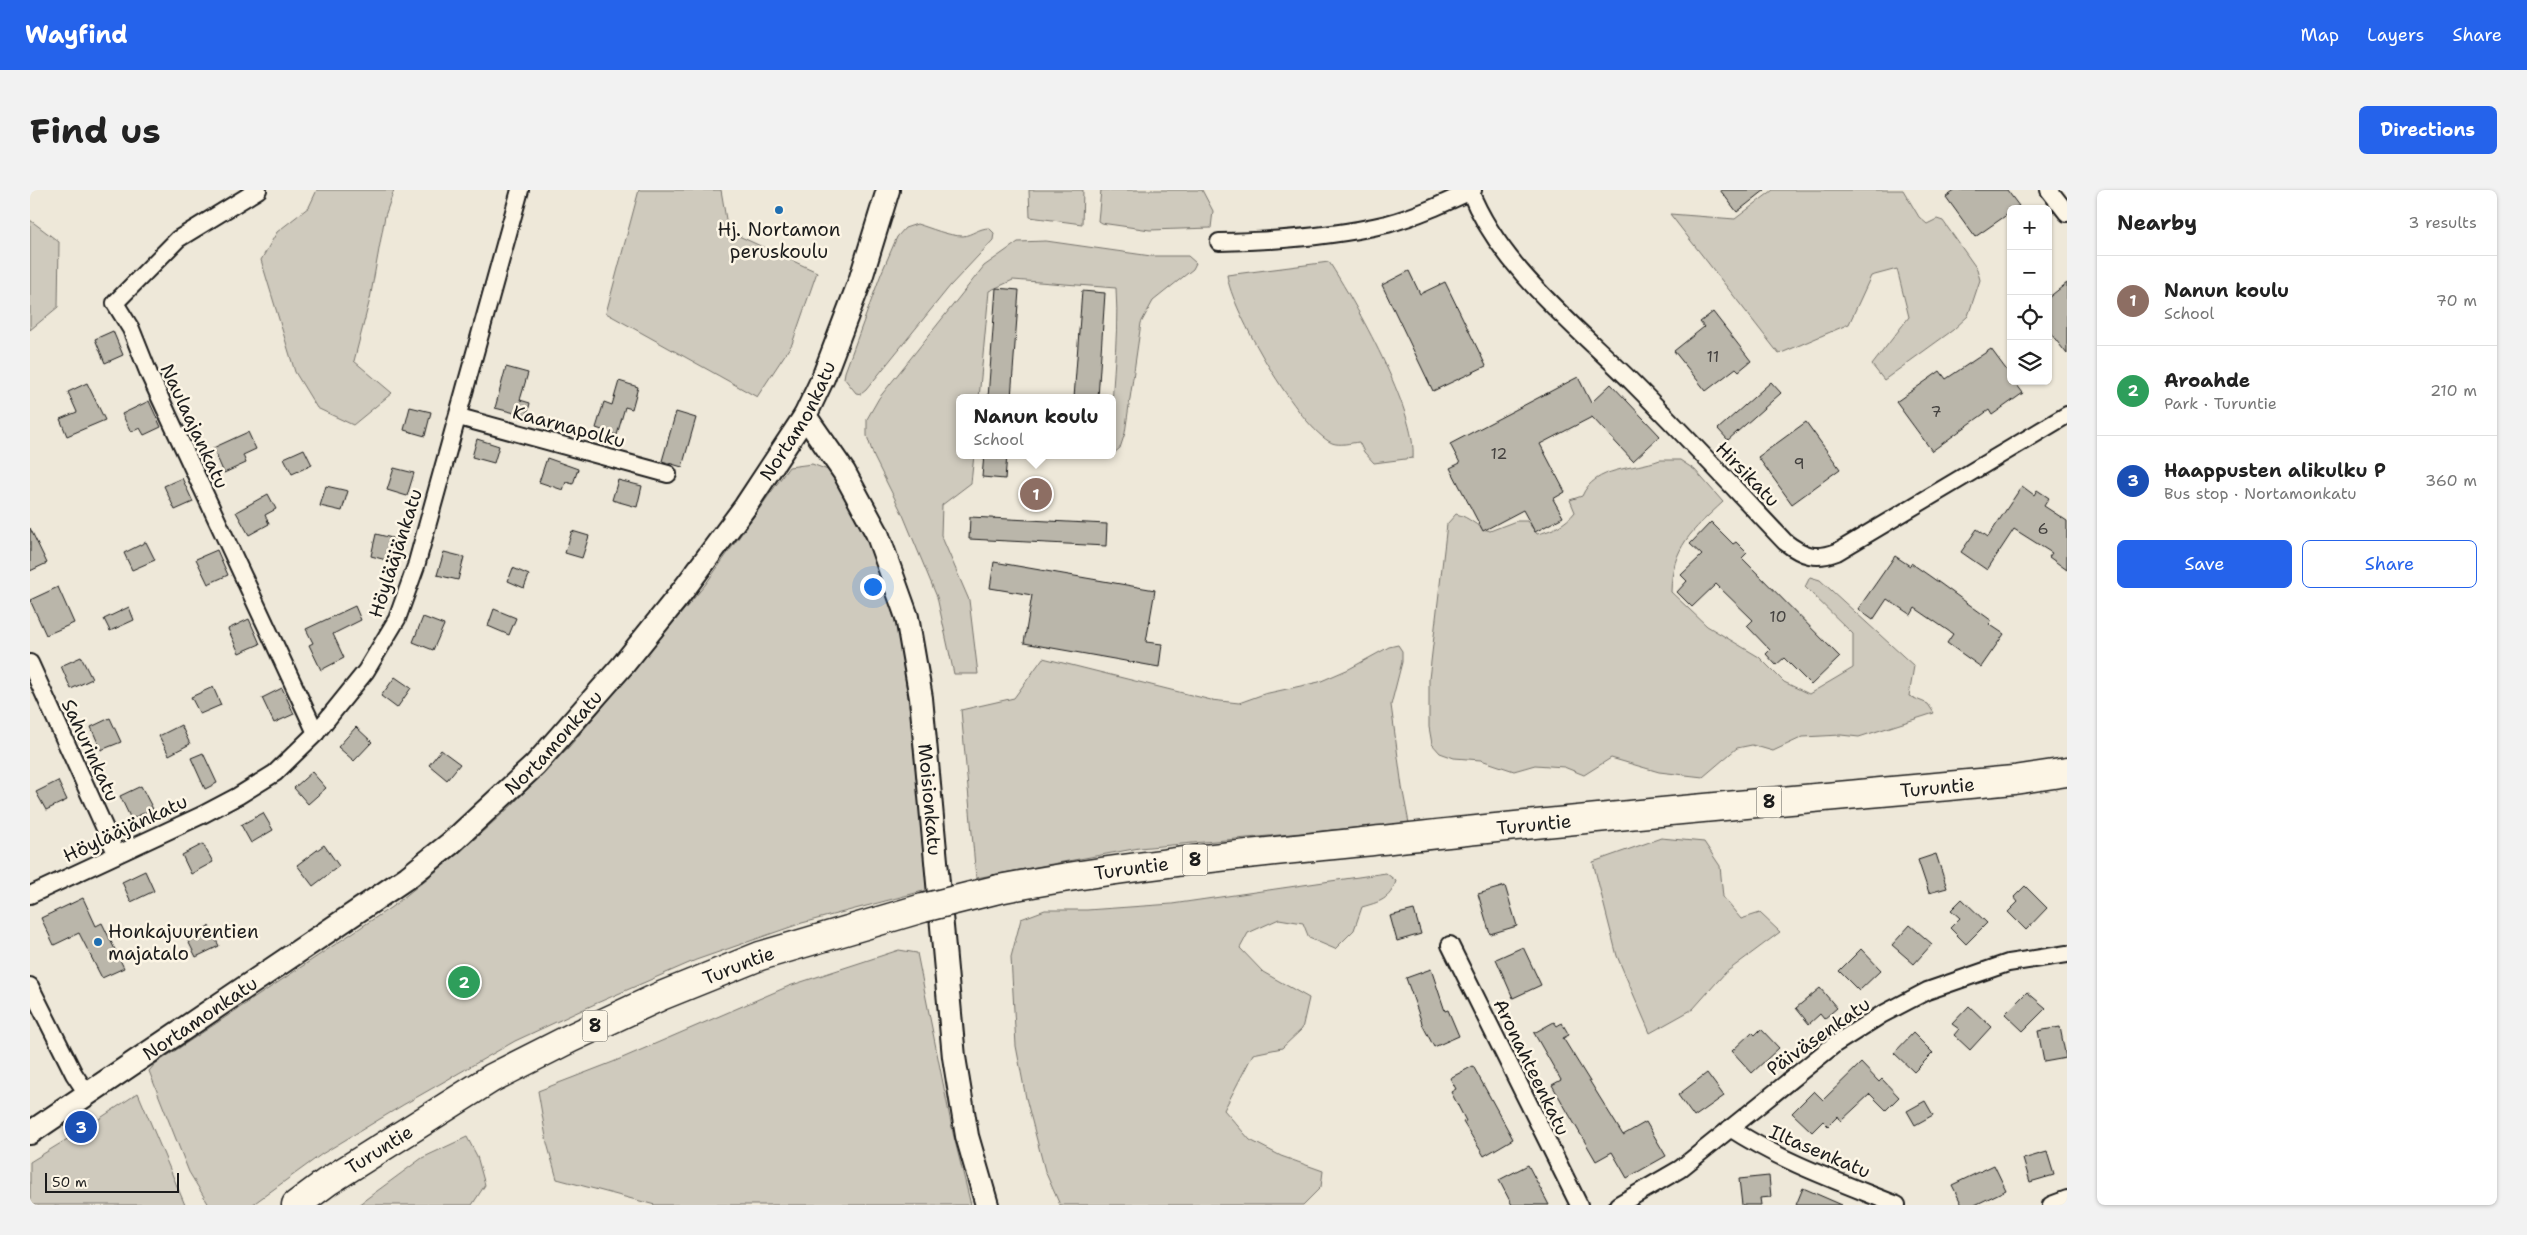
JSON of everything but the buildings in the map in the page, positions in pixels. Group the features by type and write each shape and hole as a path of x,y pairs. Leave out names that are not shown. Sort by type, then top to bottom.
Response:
{"highway":[{"name":"Turuntie","path":"296,1205 327,1182 492,1078 571,1038 661,996 760,956 923,908 999,889 1139,866 1471,829 2014,780 2067,772"}],"main road":[{"name":"Nortamonkatu","path":"30,1133 408,877 451,843 510,790 569,728 681,593 745,507 805,416 823,378 860,281 888,190"},
{"name":"Moisionkatu","path":"805,416 844,472 877,533 907,617 921,698 954,1057 967,1136 988,1205"}],"street":[{"name":"Naulaajankatu","path":"258,190 178,239 115,303 128,324 153,383 316,733"},
{"name":"Höylääjänkatu","path":"30,895 238,796 275,773 316,733 366,672 397,619 416,566 459,417 520,190"},
{"path":"2049,190 2067,213"},
{"path":"1219,242 1257,242 1332,234 1387,224 1423,212 1471,191"},
{"name":"Hirsikatu","path":"1471,191 1488,229 1509,260 1634,384 1785,542 1798,553 1812,558 1825,557 1837,552 2067,415"},
{"name":"Kaarnapolku","path":"459,417 668,474"},
{"name":"Sahurinkatu","path":"30,663 116,853"},
{"name":"Aronahteenkatu","path":"1450,945 1515,1080 1579,1205"},
{"name":"Päiväsenkatu","path":"1618,1205 1680,1169 1835,1044 1880,1015 1927,991 2008,964 2067,954"},
{"path":"30,986 74,1074 88,1094"},
{"name":"Iltasenkatu","path":"1730,1128 1756,1145 1795,1164 1897,1205"},
{"path":"2051,1205 2067,1199"}],"shaded area":[{"path":"317,190 394,190 385,216 370,299 354,361 392,393 353,425 317,408 295,372 261,260 277,232 309,207"},
{"path":"639,190 721,190 728,231 817,272 792,344 757,397 606,313"},
{"path":"1029,190 1083,190 1082,224 1030,217"},
{"path":"1101,190 1202,190 1213,211 1211,228 1150,230 1101,223 1098,221"},
{"path":"1773,190 1903,190 1919,217 1927,224 1937,219 1943,221 1977,269 1980,280 1968,316 1953,330 1884,380 1872,365 1909,317 1897,269 1871,276 1849,324 1779,354 1670,214 1735,219"},
{"path":"30,220 59,242 58,307 30,330"},
{"path":"917,224 957,236 989,228 994,233 993,240 950,286 866,390 861,394 856,393 844,378 845,372 881,274 897,237 905,228"},
{"path":"1046,241 1151,256 1188,256 1196,263 1193,269 1153,301 1141,323 1125,433 1120,448 1116,451 1116,394 1113,394 1117,330 1116,288 1013,280 989,291 979,394 956,394 956,459 974,459 971,483 942,505 941,535 969,600 978,674 954,674 937,597 903,515 874,457 867,436 867,419 879,398 984,266 1018,242"},
{"path":"1329,262 1368,329 1395,386 1412,438 1413,458 1374,463 1364,452 1359,442 1335,444 1318,433 1285,392 1253,340 1231,292 1227,275"},
{"path":"1660,460 1680,460 1695,470 1723,502 1693,531 1686,541 1675,563 1672,576 1671,592 1707,626 1759,657 1784,682 1809,694 1853,668 1853,634 1805,587 1810,577 1820,580 1914,666 1909,696 1928,704 1934,713 1859,737 1841,735 1803,737 1773,751 1752,745 1737,748 1703,777 1659,772 1611,758 1584,775 1564,767 1535,765 1514,771 1481,760 1454,758 1440,753 1432,744 1429,727 1429,679 1447,524 1456,514 1490,531 1516,521 1527,521 1537,534 1543,533 1558,526 1575,512 1570,500 1582,496 1588,486 1596,479 1616,470"},
{"path":"812,464 828,470 850,502 876,558 899,635 910,712 927,890 802,923 696,960 597,1003 515,1041 403,1105 322,1154 252,1205 209,1205 189,1172 149,1071 155,1064 393,906 459,853 511,806 569,747 705,585 789,467"},
{"path":"1398,645 1402,651 1402,662 1391,705 1409,823 1139,848 976,878 961,710 1014,698 1043,658 1211,700 1239,703 1264,694 1319,682 1349,669 1389,647"},
{"path":"1661,838 1704,842 1720,866 1723,897 1741,919 1760,913 1780,932 1725,973 1693,1009 1650,1033 1617,956 1593,862"},
{"path":"1386,873 1396,881 1391,892 1379,902 1362,907 1354,930 1335,949 1309,938 1303,923 1279,919 1248,933 1240,948 1263,972 1309,998 1302,1029 1282,1048 1253,1054 1224,1110 1250,1140 1281,1156 1323,1171 1321,1187 1303,1205 1060,1205 1045,1171 1026,1098 1016,1046 1011,957 1021,919 1045,910 1087,910 1172,904"},
{"path":"899,950 917,953 953,1133 971,1205 655,1205 557,1179 547,1143 538,1091 613,1062 789,986"},
{"path":"138,1093 185,1205 30,1205 30,1162"},
{"path":"467,1137 477,1156 485,1185 472,1205 358,1205 422,1158"}],"place":[{"name":"Hj. Nortamon peruskoulu","path":"779,210"},
{"name":"Nanun koulu","path":"1036,494"},
{"name":"Honkajuurentien majatalo","path":"98,942"},
{"name":"Aroahde","path":"464,982"},
{"name":"Haappusten alikulku P","path":"81,1127"}]}
